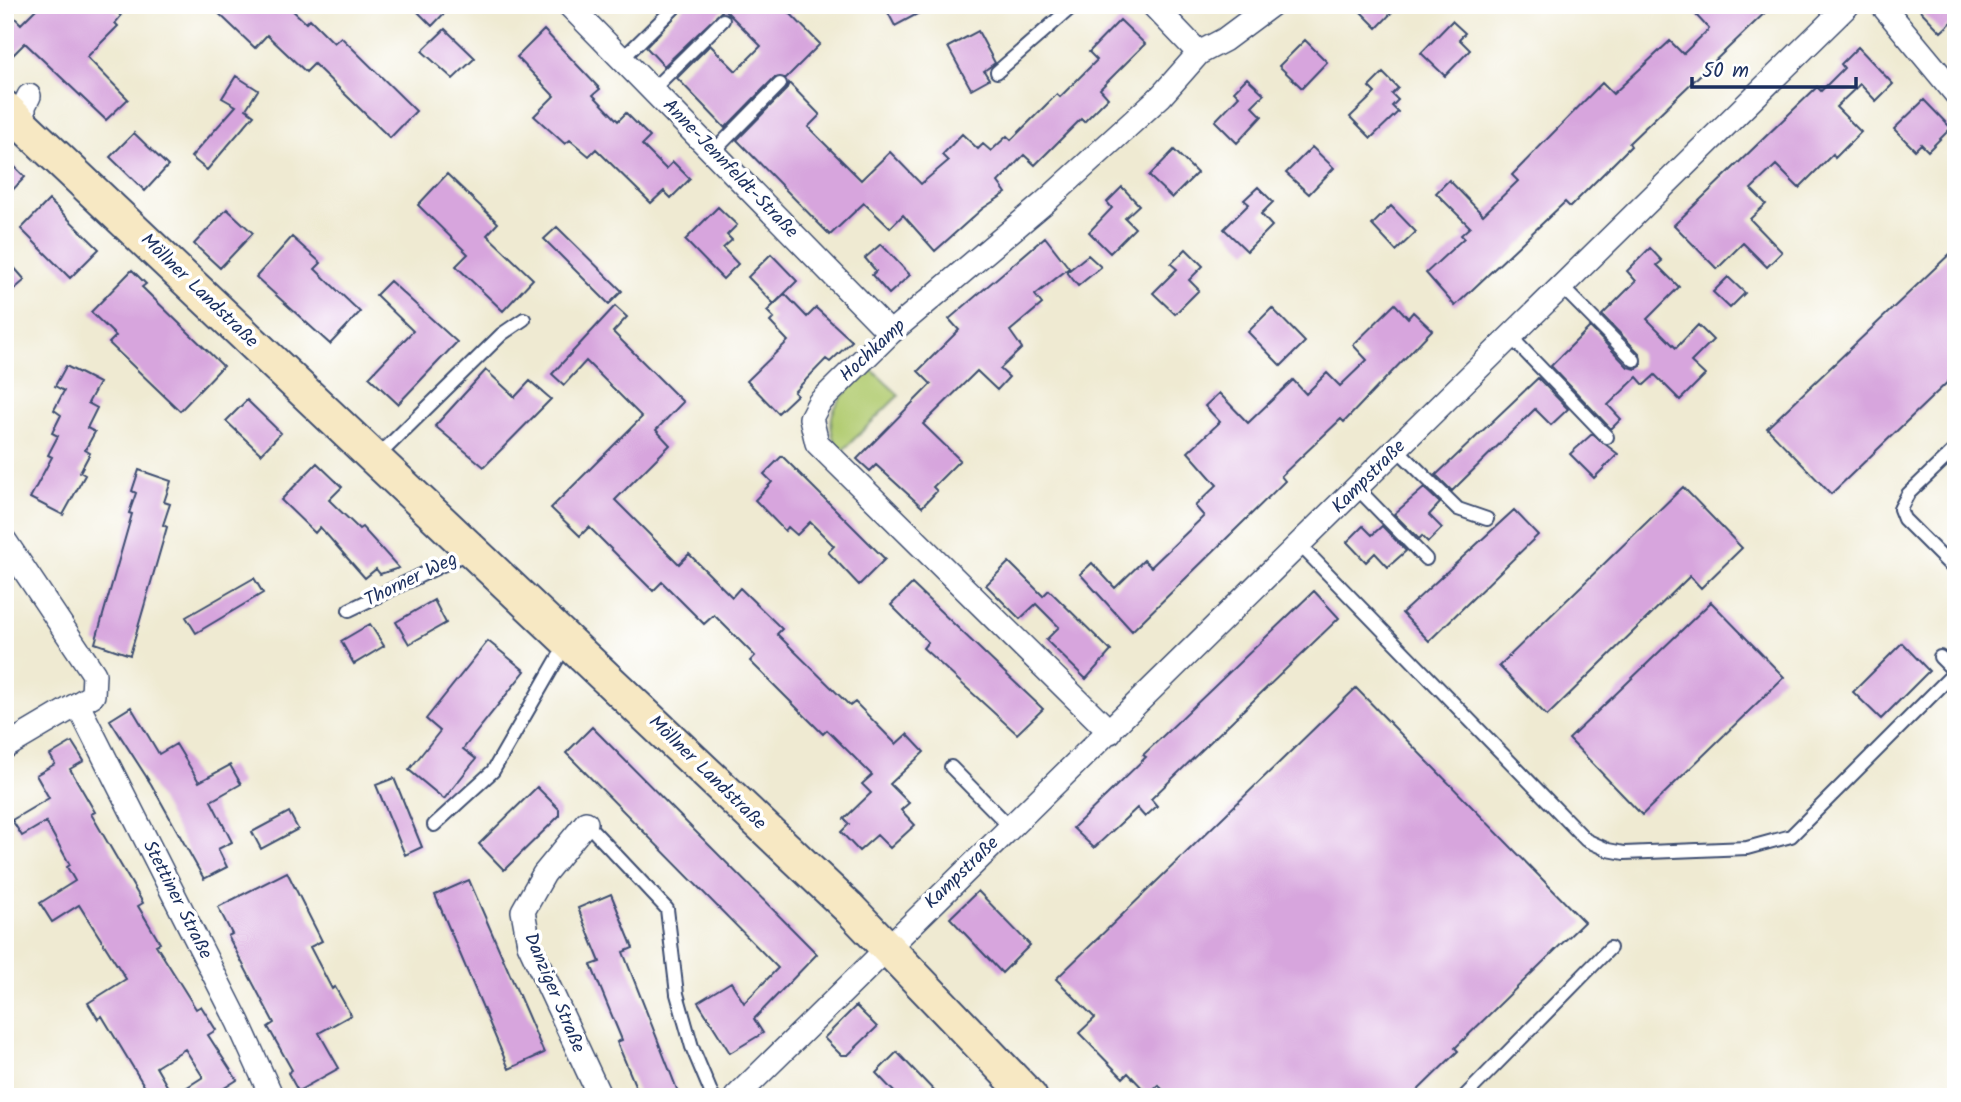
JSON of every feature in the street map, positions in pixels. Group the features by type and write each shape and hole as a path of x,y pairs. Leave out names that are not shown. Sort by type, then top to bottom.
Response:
{"main road":[{"name":"Möllner Landstraße","path":"19,109 374,459 568,641 886,947 1030,1097"}],"street":[{"name":"Anne-Jennfeldt-Straße","path":"569,5 890,333"},
{"path":"1153,5 1199,53"},
{"name":"Hochkamp","path":"1110,732 817,443 811,418 819,403 890,333 1098,155 1161,96 1199,53 1224,40 1271,5"},
{"name":"Kampstraße","path":"886,947 1110,732 1848,5"},
{"path":"1882,5 1956,94"},
{"name":"Stettiner Straße","path":"5,541 94,674 86,700 272,1097"},
{"path":"5,747 86,700"},
{"name":"Danziger Straße","path":"586,823 544,874 523,911 529,944 600,1097"},
{"path":"736,1097 886,947"}],"lane":[{"path":"622,59 677,5"},
{"path":"997,72 1074,5"},
{"path":"652,90 723,20"},
{"path":"713,152 780,84"},
{"path":"1562,287 1634,360"},
{"path":"374,459 502,334 524,319"},
{"path":"1511,337 1607,437"},
{"path":"1956,448 1908,494 1900,509 1904,519 1956,571"},
{"path":"1397,449 1458,509 1487,519"},
{"path":"1357,488 1426,559"},
{"path":"1300,545 1586,840 1608,850 1624,853 1747,848 1791,836 1955,672 1940,657"},
{"name":"Thorner Weg","path":"349,610 472,551"},
{"path":"434,825 492,771 568,641"},
{"path":"951,767 1010,827"},
{"path":"586,823 667,909 677,994 692,1047 713,1097"},
{"path":"1464,1097 1610,948"}],"green space":[{"path":"870,368 899,395 840,453 831,426 832,415 843,396"}],"building":[{"path":"40,5 110,5 121,16 115,23 118,26 87,57 128,99 106,120 25,43 5,63 5,8 21,24"},
{"path":"210,5 287,5 306,23 310,19 334,43 341,37 416,111 390,138 314,64 306,72 267,35 255,48"},
{"path":"411,5 452,5 432,26"},
{"path":"686,5 782,5 820,44 786,78 774,78 725,128 677,78 710,45 736,71 761,46 724,9 664,66 646,47"},
{"path":"884,5 934,5 895,26"},
{"path":"1354,5 1399,5 1377,28"},
{"path":"1704,5 1773,5 1629,143 1631,146 1570,207 1565,202 1455,306 1426,273 1464,238 1461,235 1470,227 1436,193 1449,180 1483,215 1518,181 1512,175 1602,83 1613,94 1670,41 1683,54 1709,29 1695,14"},
{"path":"1915,5 1956,5 1956,18 1941,32"},
{"path":"1120,20 1145,44 1100,89 1108,98 1084,122 1081,119 1035,165 1024,155 998,182 1006,193 982,209 935,251 903,215 890,228 864,203 830,235 737,140 786,90 789,83 820,115 808,127 861,180 890,152 921,184 948,161 942,155 962,134 978,149 983,144 991,151 1007,136 1011,140 1057,94 1060,97 1097,60 1089,52"},
{"path":"1452,21 1465,33 1459,39 1470,50 1445,76 1421,53"},
{"path":"445,29 475,58 453,79 422,51"},
{"path":"544,30 600,89 593,95 618,121 626,113 650,137 642,145 666,169 673,162 690,179 671,198 664,191 651,203 596,149 589,156 570,140 565,144 534,116 554,96 517,57"},
{"path":"978,31 995,63 984,71 989,79 971,89 948,47"},
{"path":"1305,40 1327,62 1302,88 1279,66"},
{"path":"1858,47 1893,84 1876,101 1860,84 1836,107 1861,132 1835,158 1833,154 1799,188 1776,165 1751,189 1766,204 1750,219 1782,252 1767,267 1743,243 1717,269 1674,225 1817,87 1821,91 1844,68 1841,64"},
{"path":"1383,73 1398,88 1392,94 1398,100 1392,106 1398,112 1371,138 1350,117 1375,93 1369,87"},
{"path":"236,76 258,90 246,109 254,115 207,170 191,157 236,106 222,98"},
{"path":"1247,78 1264,94 1252,106 1262,116 1237,143 1215,121 1239,96 1234,91"},
{"path":"1924,100 1951,128 1928,151 1921,144 1915,150 1894,129"},
{"path":"134,133 168,166 145,191 110,157"},
{"path":"1312,147 1334,168 1309,194 1286,173"},
{"path":"1174,150 1197,173 1172,198 1149,176"},
{"path":"5,157 25,177 5,198"},
{"path":"447,174 498,223 487,235 533,279 503,311 456,266 468,254 418,205"},
{"path":"1122,187 1139,205 1125,218 1135,228 1110,253 1089,232 1112,208 1107,202"},
{"path":"1258,187 1273,202 1261,214 1272,226 1247,251 1224,229 1249,204 1244,200"},
{"path":"49,200 99,249 70,278 21,229"},
{"path":"1391,206 1416,232 1396,251 1372,225"},
{"path":"718,207 737,225 727,235 732,240 723,248 738,264 723,279 685,240"},
{"path":"227,209 253,233 220,268 194,244"},
{"path":"557,227 622,291 609,304 544,239"},
{"path":"292,237 321,263 315,269 360,312 330,344 256,277"},
{"path":"1045,237 1069,268 1035,295 1042,304 1010,331 1022,348 1000,369 1009,377 997,390 977,371 923,424 960,460 933,487 937,491 922,507 876,465 870,471 857,459 931,384 918,371 959,330 949,319"},
{"path":"881,244 910,275 889,294 872,275 876,271 865,258"},
{"path":"1650,248 1662,261 1657,265 1679,287 1647,319 1676,348 1698,325 1713,340 1691,362 1705,375 1680,400 1655,375 1644,385 1637,377 1608,405 1621,419 1611,429 1551,366 1590,327 1628,367 1636,369 1641,366 1640,354 1602,315 1636,281 1627,271"},
{"path":"1956,248 1956,374 1831,494 1767,428"},
{"path":"1186,249 1203,266 1189,280 1199,290 1175,314 1153,293 1177,269 1171,264"},
{"path":"771,254 797,281 774,304 748,277"},
{"path":"1088,255 1101,267 1078,286 1067,272"},
{"path":"5,257 25,280 5,297"},
{"path":"132,270 146,284 142,287 223,366 180,411 109,343 116,336 91,312"},
{"path":"1728,277 1745,293 1730,308 1713,292"},
{"path":"390,281 457,342 398,404 369,377 413,331 376,295"},
{"path":"785,294 807,317 816,308 852,341 830,362 826,359 794,392 797,395 778,413 747,381 788,341 770,322 774,318 767,311"},
{"path":"1395,304 1408,318 1413,312 1432,330 1344,422 1341,419 1281,476 1285,481 1132,631 1080,574 1092,563 1115,588 1144,560 1151,567 1204,516 1195,506 1217,485 1188,452 1220,422 1205,406 1219,393 1248,423 1293,380 1306,394 1327,373 1340,386 1367,360 1353,345"},
{"path":"615,306 627,317 613,332 683,402 656,430 670,445 615,500 679,564 689,554 732,597 740,588 782,629 777,634 850,706 855,702 896,744 907,734 924,752 890,784 909,803 901,810 915,825 890,848 877,835 859,851 841,832 849,824 844,819 871,793 862,784 872,775 827,730 823,734 750,661 755,656 714,615 704,624 662,582 653,591 589,527 580,536 551,508 642,417 586,361 564,385 552,374"},
{"path":"1272,308 1305,342 1281,366 1248,332"},
{"path":"66,366 99,383 88,403 97,408 87,428 95,432 85,450 90,453 80,472 85,475 63,515 30,498 52,457 48,455 58,436 52,433 61,415 54,410 64,391 55,386"},
{"path":"486,370 515,397 530,381 551,399 484,467 435,426"},
{"path":"1538,378 1568,409 1551,425 1535,409 1452,491 1436,475"},
{"path":"247,400 281,433 261,454 226,421"},
{"path":"1592,434 1618,454 1594,478 1570,454"},
{"path":"782,456 885,559 859,585 828,552 834,546 810,522 797,535 788,527 785,531 755,500 772,482 764,474"},
{"path":"317,463 342,487 329,500 359,529 362,527 399,568 380,574 376,569 365,578 320,527 315,533 281,500"},
{"path":"139,470 171,481 164,502 170,504 163,525 167,527 130,655 95,643 132,514 129,513 136,493 132,491"},
{"path":"1683,487 1742,548 1701,588 1690,576 1547,716 1499,666"},
{"path":"1424,488 1440,503 1429,515 1442,528 1428,542 1422,536 1419,539 1394,514"},
{"path":"1514,510 1538,535 1429,641 1402,613"},
{"path":"1363,526 1372,535 1382,526 1406,551 1388,567 1375,553 1366,562 1347,542"},
{"path":"1009,562 1043,596 1049,590 1111,651 1086,679 1046,640 1059,627 1036,604 1020,619 986,585"},
{"path":"254,578 263,593 196,633 186,617"},
{"path":"912,584 1043,709 1017,734 923,648 928,642 891,605"},
{"path":"1314,591 1339,618 1151,799 1157,806 1145,817 1137,808 1094,848 1073,828 1146,757 1143,755"},
{"path":"434,600 446,623 409,644 396,622"},
{"path":"1711,602 1784,677 1642,815 1569,739"},
{"path":"370,624 384,646 354,664 341,641"},
{"path":"488,641 525,671 463,749 476,759 444,799 409,770 440,731 426,719"},
{"path":"1902,643 1929,671 1881,719 1853,692"},
{"path":"1356,688 1584,922 1455,1048 1458,1051 1411,1097 1170,1097 1158,1085 1148,1094 1128,1073 1123,1078 1079,1033 1095,1018 1056,979"},
{"path":"131,707 159,754 176,744 199,782 230,765 241,784 211,801 232,842 218,849 227,867 204,879 151,784 110,720"},
{"path":"592,727 817,954 754,1019 763,1033 730,1053 698,1002 731,982 744,1003 778,968 566,753"},
{"path":"72,742 84,761 70,769 95,812 91,814 143,903 138,906 160,943 156,945 196,1009 201,1006 216,1030 208,1035 237,1080 210,1097 151,1097 102,1016 98,1019 88,1003 126,979 79,905 52,922 40,903 75,881 67,867 70,865 46,822 22,836 12,820 49,798 36,775 55,764 50,755","holes":["185,1049 203,1077 173,1096 156,1067"]},
{"path":"394,778 422,847 405,855 376,785"},
{"path":"537,787 559,809 559,816 504,870 479,844"},
{"path":"289,812 298,829 261,849 252,832"},
{"path":"287,872 322,941 310,947 332,989 335,987 351,1015 319,1033 339,1068 298,1091 288,1073 292,1070 268,1027 274,1023 228,936 232,934 218,907"},
{"path":"469,880 544,1053 509,1069 435,895"},
{"path":"978,891 1030,945 1002,973 950,918"},
{"path":"611,894 633,948 623,952 680,1097 640,1097 617,1042 622,1040 591,965 600,962 578,908"},
{"path":"856,1006 877,1027 848,1055 841,1055 824,1038"},
{"path":"897,1052 940,1097 899,1097 876,1073"}]}
